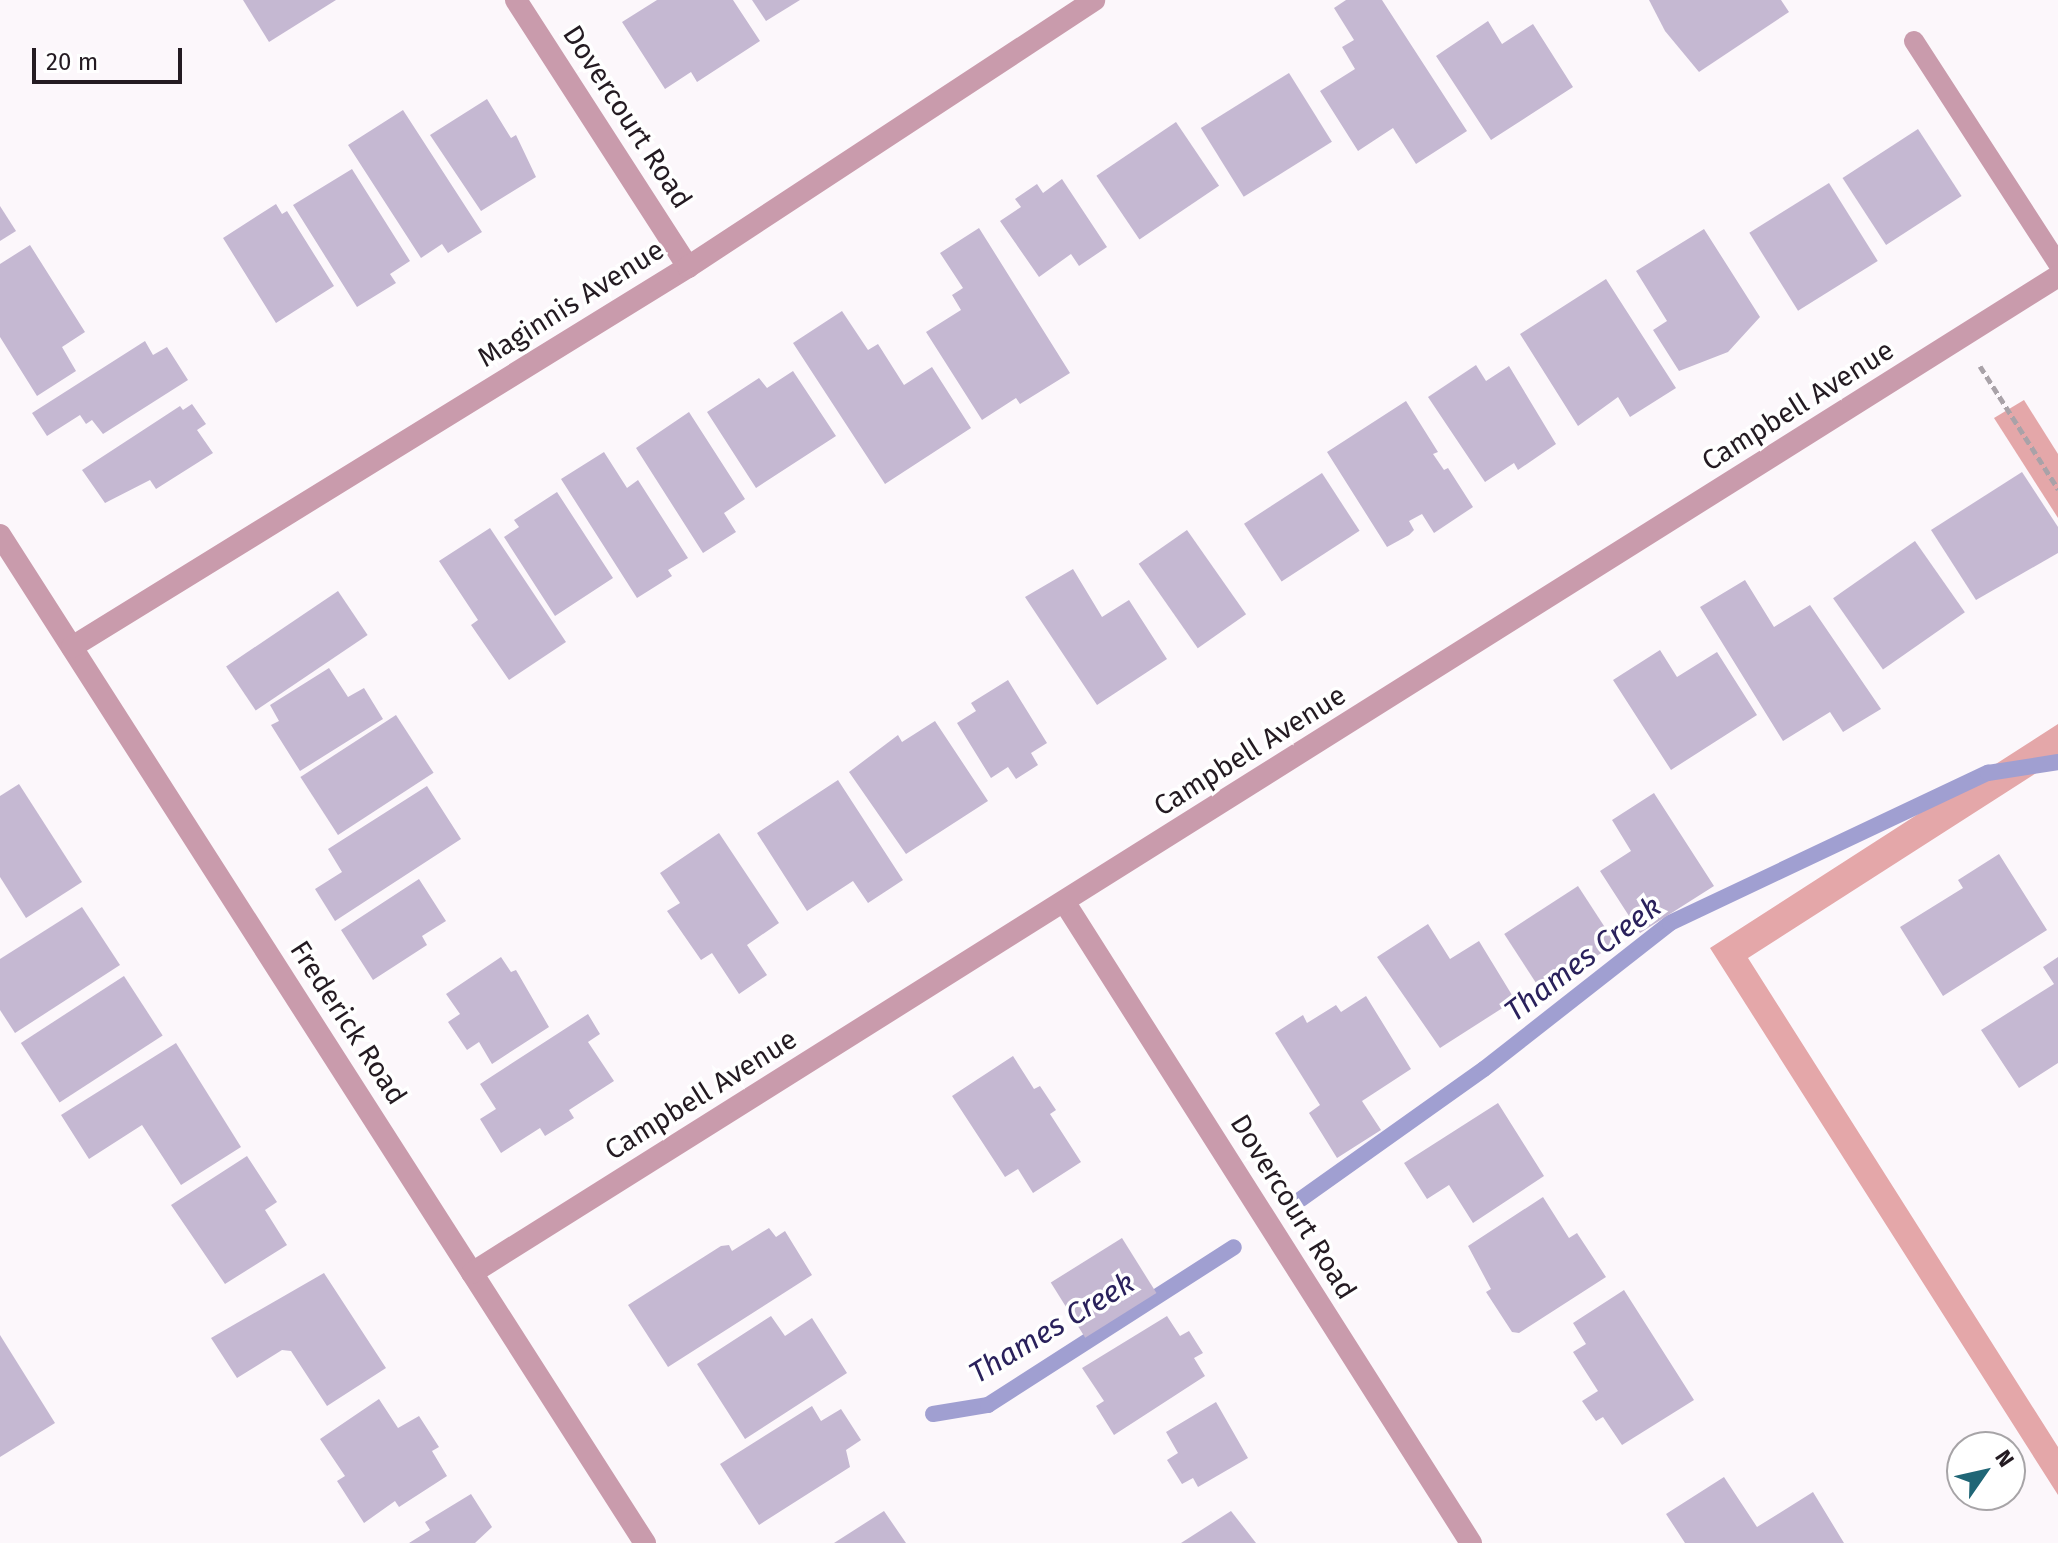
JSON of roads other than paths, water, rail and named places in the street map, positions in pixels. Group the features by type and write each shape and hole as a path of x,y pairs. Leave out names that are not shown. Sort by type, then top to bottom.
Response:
{"street":[{"name":"Dovercourt Road","path":"516,0 688,267"},
{"name":"Maginnis Avenue","path":"72,647 688,267 1094,0"},
{"name":"Campbell Avenue","path":"472,1273 2058,276"},
{"name":"Frederick Road","path":"0,535 645,1543"},
{"name":"Dovercourt Road","path":"1065,903 1471,1543"}],"lane":[{"path":"1914,41 2058,264"}],"waterway":[{"name":"Thames Creek","path":"1301,1199 1484,1069 1670,923 1988,773 2058,762"},
{"name":"Thames Creek","path":"933,1414 988,1405 1234,1247"}]}
